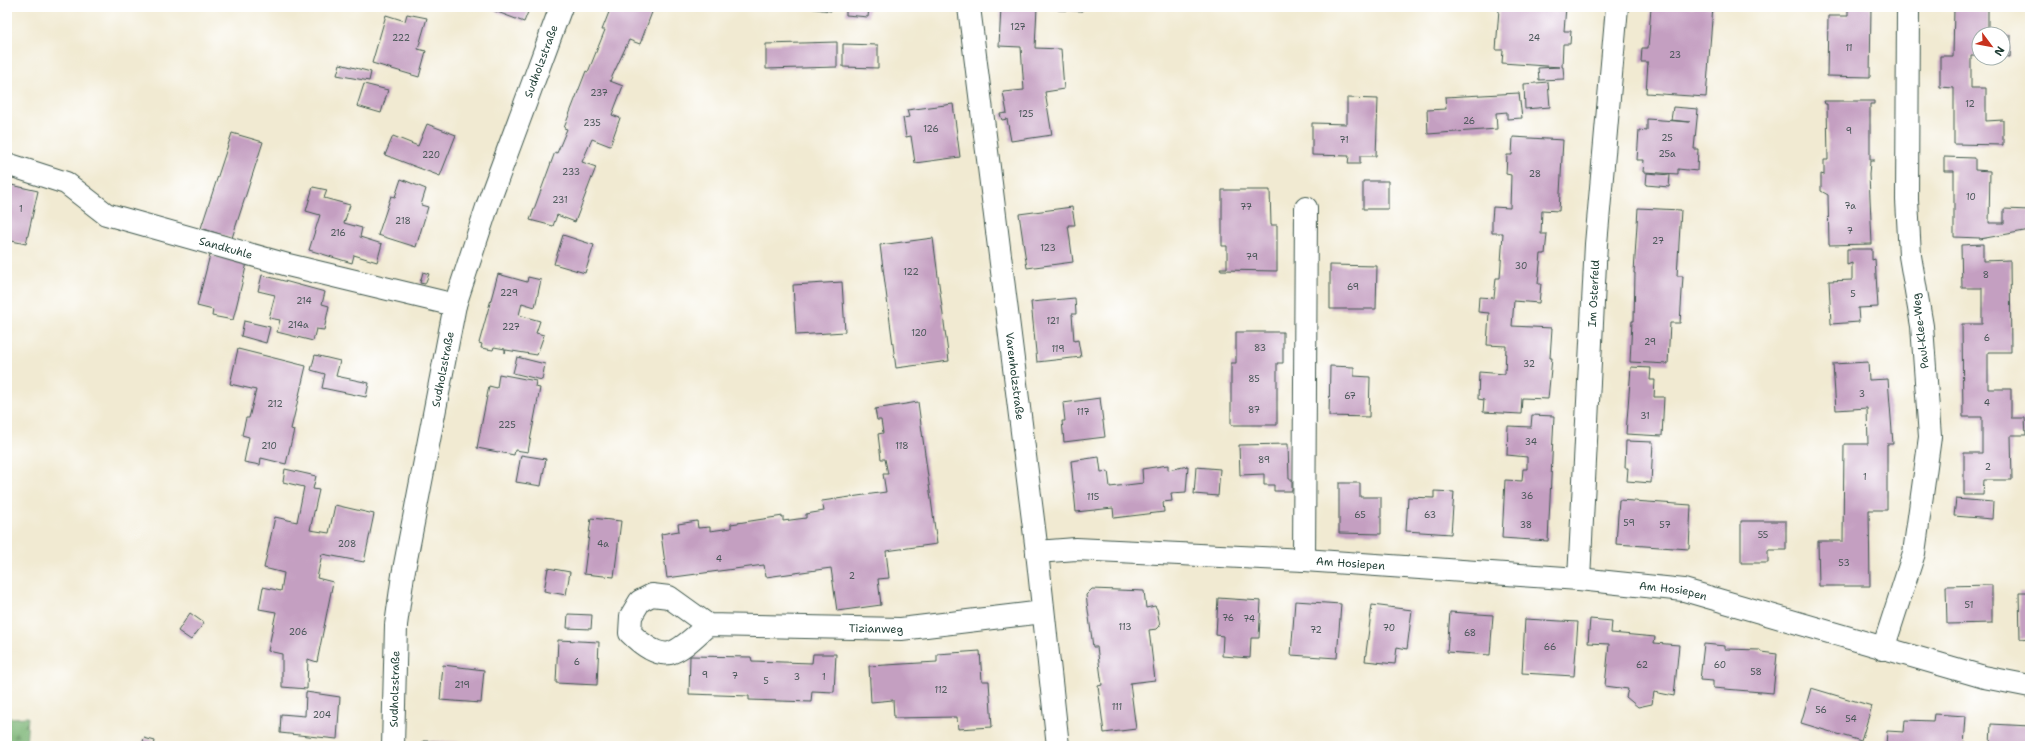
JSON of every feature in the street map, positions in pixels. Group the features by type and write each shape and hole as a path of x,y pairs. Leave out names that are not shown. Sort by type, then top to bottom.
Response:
{"street":[{"name":"Sudholzstraße","path":"393,746 396,625 406,559 455,305 488,204 561,7"},
{"name":"Varenholzstraße","path":"968,7 1037,552 1058,746"},
{"name":"Im Osterfeld","path":"1578,579 1596,244 1617,7"},
{"name":"Paul-Klee-Weg","path":"1884,649 1914,553 1930,437 1922,326 1910,256 1907,200 1908,7"},
{"name":"Sandkuhle","path":"7,164 66,183 106,214 288,265 455,305"},
{"name":"Am Hosiepen","path":"1304,560 1306,208"},
{"name":"Am Hosiepen","path":"1037,552 1076,549 1304,560 1578,579 1684,590 1984,678 2030,686"},
{"name":"Tizianweg","path":"708,625 901,629 1043,612"}],"green space":[{"path":"28,717 26,746 7,746 7,718"}],"building":[{"path":"484,7 530,7 524,22"},
{"path":"611,7 654,7 640,44 629,40 610,81 623,86 612,115 620,118 610,146 592,139 582,162 596,167 575,222 557,215 553,226 530,220 555,152 557,153 567,129 564,128 586,71 588,72 605,30 602,30"},
{"path":"801,7 831,7 831,11"},
{"path":"846,7 869,7 868,17 846,15"},
{"path":"1001,7 1037,7 1035,48 1061,49 1064,89 1045,92 1052,135 1011,141 1007,119 1002,120 1000,114 1007,113 1003,92 1024,90 1021,47 999,46"},
{"path":"1058,7 1083,7 1082,11 1058,10"},
{"path":"1505,7 1566,7 1564,31 1571,31 1570,44 1563,44 1562,67 1564,79 1539,80 1538,68 1560,67 1502,63 1503,50 1496,50 1499,9 1505,9"},
{"path":"1651,7 1713,7 1706,97 1646,93 1648,62 1641,62 1642,48 1648,48"},
{"path":"1848,7 1871,7 1870,77 1827,76 1828,16 1848,16"},
{"path":"1954,7 1988,7 1988,26 1971,26 1971,88 1986,88 1986,121 2003,120 2003,145 1954,144 1954,88 1940,87 1940,56 1953,56"},
{"path":"407,14 427,18 418,49 426,51 419,77 372,63 386,15 405,21"},
{"path":"837,42 837,67 766,69 766,44"},
{"path":"843,44 878,45 878,68 843,67"},
{"path":"340,64 371,72 369,81 337,75"},
{"path":"1548,82 1550,107 1525,109 1524,84"},
{"path":"364,84 388,90 381,113 357,106"},
{"path":"1519,93 1522,118 1507,119 1507,112 1496,113 1497,129 1428,134 1427,110 1446,109 1445,97"},
{"path":"1347,98 1378,99 1376,156 1360,156 1360,164 1348,164 1349,156 1312,155 1312,123 1347,124"},
{"path":"1824,101 1874,101 1874,104 1870,104 1870,159 1874,159 1874,161 1870,161 1869,175 1872,244 1829,245 1828,195 1821,191 1821,174 1824,175 1824,160 1828,160 1827,104 1825,104"},
{"path":"953,104 960,157 915,163 911,136 906,137 903,118 909,117 907,110"},
{"path":"1673,107 1698,109 1694,149 1698,149 1697,171 1678,169 1678,174 1643,172 1644,160 1637,160 1639,130 1647,131 1647,119 1690,122 1671,120"},
{"path":"427,124 456,135 440,176 385,155 393,136 418,146"},
{"path":"232,133 263,142 232,238 201,228"},
{"path":"1513,137 1563,140 1559,211 1542,210 1541,234 1547,234 1545,254 1541,254 1538,284 1541,284 1539,303 1514,301 1512,326 1552,328 1550,358 1552,358 1548,399 1522,398 1521,414 1483,412 1484,400 1478,399 1479,372 1505,374 1506,346 1487,345 1489,313 1478,312 1479,297 1494,298 1496,278 1500,278 1503,233 1492,233 1493,207 1510,208 1511,175 1506,174 1507,155 1512,155"},
{"path":"1944,157 1975,158 1975,170 1990,171 1989,223 2004,223 2004,209 2030,210 2030,230 1980,239 1954,237 1954,171 1944,171"},
{"path":"1647,173 1670,175 1669,187 1646,185"},
{"path":"401,179 426,189 421,205 428,207 416,247 378,235 391,196 395,197"},
{"path":"1363,181 1388,181 1388,209 1363,209"},
{"path":"7,184 38,191 26,244 7,240"},
{"path":"313,187 327,190 324,198 350,205 344,223 362,228 360,237 382,244 377,262 354,255 352,263 309,250 320,215 306,211"},
{"path":"1222,190 1270,190 1271,225 1277,225 1277,271 1221,270 1220,268 1227,268 1227,246 1222,246"},
{"path":"1072,207 1075,225 1068,225 1073,262 1027,268 1019,214"},
{"path":"1638,208 1681,210 1677,276 1683,276 1680,323 1670,323 1668,364 1630,362 1632,321 1634,321 1634,273"},
{"path":"563,235 594,245 585,273 554,264"},
{"path":"933,238 949,361 896,368 880,245"},
{"path":"1983,244 1983,261 2010,260 2011,352 1988,352 1988,389 2011,389 2011,418 2025,418 2026,435 2011,435 2012,480 1984,480 1983,495 1964,495 1964,453 1982,453 1982,417 1963,417 1962,324 1982,324 1982,288 1962,288 1961,245"},
{"path":"1847,249 1872,249 1872,260 1875,259 1878,307 1858,308 1859,322 1831,324 1829,281 1852,280 1852,263 1847,265"},
{"path":"210,255 247,263 233,320 212,316 213,310 197,306"},
{"path":"1330,265 1377,266 1376,309 1330,309"},
{"path":"423,272 429,274 425,284 420,283"},
{"path":"498,274 527,282 528,277 541,280 535,307 522,303 519,315 540,321 536,333 544,335 537,355 506,350 505,353 505,349 494,347 493,350 481,348 482,344 479,343"},
{"path":"262,275 325,292 322,304 329,306 324,330 316,329 313,341 277,332 280,320 269,318 275,295 258,291"},
{"path":"842,282 845,332 796,335 793,285"},
{"path":"1075,298 1076,314 1072,314 1074,341 1078,340 1081,357 1037,362 1031,302"},
{"path":"244,321 270,327 266,343 241,336"},
{"path":"1236,332 1283,332 1283,363 1277,363 1277,425 1231,425 1231,363 1236,363"},
{"path":"238,349 306,366 291,429 294,430 286,464 261,458 260,465 244,462 249,437 242,435 246,418 249,418 256,390 230,384"},
{"path":"315,355 340,361 336,376 369,383 366,397 322,388 325,374 311,370"},
{"path":"517,357 545,364 542,380 513,373"},
{"path":"1868,362 1869,380 1888,379 1893,444 1887,444 1887,510 1869,510 1870,586 1819,586 1818,541 1843,541 1844,444 1868,444 1867,408 1836,410 1833,364"},
{"path":"1330,366 1354,367 1354,376 1370,377 1369,417 1329,416"},
{"path":"1631,367 1651,368 1650,380 1655,380 1654,397 1664,397 1662,436 1626,434"},
{"path":"499,374 536,381 535,387 540,388 528,452 515,450 514,455 477,448 489,386 497,388"},
{"path":"1100,398 1105,437 1064,442 1062,421 1065,421 1063,403"},
{"path":"918,402 937,544 886,551 889,578 878,579 881,605 837,611 831,568 766,577 764,565 667,578 661,534 679,531 678,524 697,521 698,528 710,527 710,531 731,528 731,524 783,516 783,521 806,518 806,514 824,511 822,501 886,492 883,474 888,474 885,459 881,459 878,434 883,433 881,420 877,420 875,409"},
{"path":"1532,415 1554,416 1548,541 1502,538 1505,480 1522,481 1523,469 1527,469 1527,457 1507,455 1508,426 1531,427"},
{"path":"1626,441 1653,442 1651,483 1627,481 1628,468 1625,468"},
{"path":"1288,444 1289,479 1292,479 1292,491 1274,491 1274,485 1264,485 1264,474 1240,475 1239,445"},
{"path":"521,455 546,459 541,486 516,482"},
{"path":"1099,457 1101,472 1108,471 1110,487 1143,483 1142,469 1168,465 1168,470 1188,466 1186,492 1171,493 1172,501 1163,502 1164,512 1114,518 1113,508 1076,512 1071,461"},
{"path":"1196,467 1220,469 1218,496 1194,494"},
{"path":"285,469 316,476 313,489 319,490 310,530 329,533 335,505 374,514 364,562 322,554 317,578 333,582 317,662 308,659 307,689 282,687 282,654 268,651 276,612 259,609 263,587 281,591 284,573 264,568 275,517 297,522 304,487 283,482"},
{"path":"1339,483 1360,483 1360,497 1381,497 1381,534 1339,533"},
{"path":"1434,491 1454,492 1451,534 1406,531 1408,497 1434,498"},
{"path":"1956,499 1993,502 1992,519 1954,516"},
{"path":"1619,500 1691,505 1689,549 1616,544"},
{"path":"591,518 621,521 614,577 584,574"},
{"path":"1741,521 1786,521 1786,550 1768,550 1768,563 1741,563"},
{"path":"548,568 570,572 566,595 544,591"},
{"path":"1992,585 1992,623 1947,624 1946,586"},
{"path":"1092,589 1144,591 1146,608 1155,606 1157,609 1160,626 1157,629 1149,630 1155,680 1130,683 1136,729 1104,733 1098,686 1102,685 1097,647 1093,647 1086,595"},
{"path":"2019,592 2030,592 2030,638 2020,639"},
{"path":"1218,598 1261,601 1259,638 1251,638 1250,658 1222,656 1223,636 1216,635"},
{"path":"1295,601 1341,604 1337,658 1291,655"},
{"path":"1372,605 1412,610 1407,649 1397,647 1395,664 1365,661"},
{"path":"1450,612 1493,615 1490,655 1447,652"},
{"path":"190,613 204,623 191,640 178,631"},
{"path":"568,614 592,615 591,629 567,628"},
{"path":"1525,619 1578,622 1574,676 1522,673"},
{"path":"1590,619 1612,621 1611,633 1655,637 1654,643 1679,645 1674,696 1654,692 1652,704 1638,707 1626,697 1628,689 1605,686 1609,644 1588,643"},
{"path":"558,640 599,642 597,685 556,683"},
{"path":"1704,644 1725,646 1725,649 1760,650 1761,652 1777,654 1773,693 1713,688 1713,681 1700,680"},
{"path":"980,651 982,681 989,681 992,727 958,729 957,717 894,718 893,700 871,702 869,666 937,662 937,654"},
{"path":"813,654 836,654 834,692 812,691 811,702 749,700 749,696 689,694 690,656 751,657 752,661 812,663"},
{"path":"443,665 484,670 481,703 440,700"},
{"path":"1811,688 1872,706 1861,741 1801,723"},
{"path":"306,692 340,697 337,739 280,733 281,714 305,716"},
{"path":"1934,714 1966,716 1964,746 1886,746 1887,731 1904,732 1905,720 1933,721"},
{"path":"1991,724 2030,726 2030,746 1990,746"},
{"path":"144,738 155,741 154,746 142,746"},
{"path":"423,741 461,742 461,746 423,746"}]}
